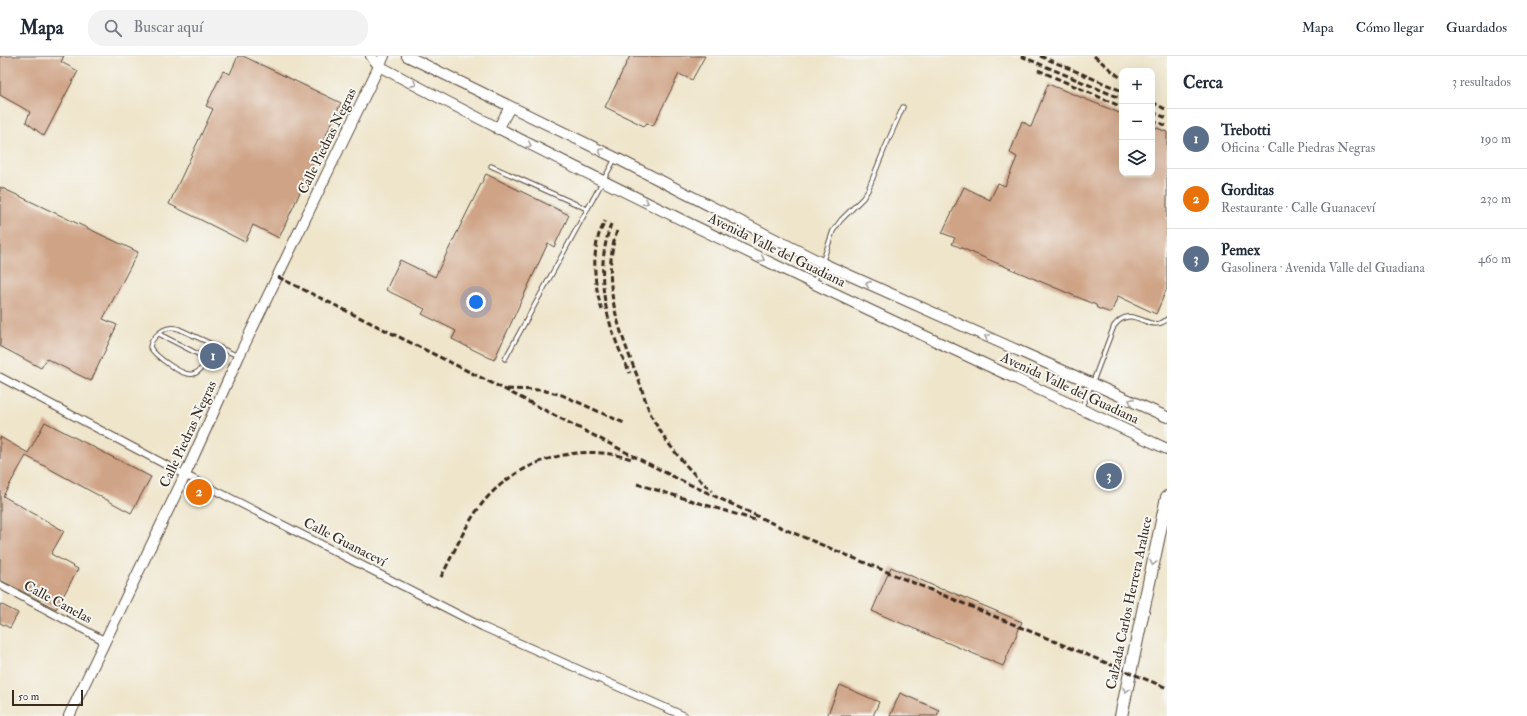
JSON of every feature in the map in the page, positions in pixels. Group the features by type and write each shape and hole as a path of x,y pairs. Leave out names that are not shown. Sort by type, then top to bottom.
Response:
{"main road":[{"path":"371,56 379,66"},
{"name":"Calle Piedras Negras","path":"70,716 384,56"},
{"name":"Avenida Valle del Guadiana","path":"407,56 616,158 822,264 1167,417"},
{"name":"Avenida Valle del Guadiana","path":"379,66 498,129 813,284 1167,449"},
{"path":"498,129 510,107"},
{"name":"Calzada Carlos Herrera Araluce","path":"1121,716 1167,497"}],"street":[{"name":"Calle Guanaceví","path":"0,377 185,475 483,627 684,716"},
{"name":"Calle Canelas","path":"0,585 105,641"}],"lane":[{"path":"813,284 822,264 833,231 841,220 863,198 868,190 903,107"},
{"path":"506,359 602,181 616,158"},
{"path":"491,166 587,209"},
{"path":"1081,409 1114,326 1118,321 1125,316 1132,316 1152,324 1162,323 1167,319"},
{"path":"159,334 200,355 203,360 203,366 194,374 189,374 180,371 158,356 150,347 150,343 159,334 171,327 179,329 240,356"}],"building":[{"path":"0,56 64,56 61,62 78,71 44,136 26,122 30,112 0,95"},
{"path":"238,56 243,56 341,103 279,238 253,225 245,242 169,204 213,109 206,106 223,71 230,74"},
{"path":"630,56 705,56 692,80 679,74 653,126 647,123 644,126 605,107"},
{"path":"1048,84 1119,113 1119,176 1155,176 1155,127 1167,132 1167,288 1156,314 1118,296 1111,313 1097,308 1096,305 952,244 955,238 942,233 964,187 990,200 998,183 1005,186 1017,157 1010,153 1022,121 1031,127"},
{"path":"486,174 569,215 554,247 548,243 494,360 452,339 456,331 422,314 425,309 386,290 400,260 435,277"},
{"path":"0,187 138,252 103,319 117,325 91,381 47,359 41,368 0,346"},
{"path":"45,422 151,477 131,513 26,456 3,496 64,531 51,554 78,569 56,609 0,580 0,437 28,453"},
{"path":"891,567 1022,622 1003,666 872,611"},
{"path":"0,604 18,613 10,628 0,623"},
{"path":"840,685 879,702 873,716 827,716"},
{"path":"900,693 939,710 937,716 890,716"}],"railway":[{"path":"1021,56 1119,98"},
{"path":"1040,56 1119,90"},
{"path":"1094,56 1119,77"},
{"path":"1038,70 1119,106"},
{"path":"1155,104 1167,110"},
{"path":"1155,113 1167,118"},
{"path":"1155,121 1167,126"},
{"path":"602,310 596,284 595,256 599,236 605,221"},
{"path":"611,224 603,262 605,300 614,337 630,373"},
{"path":"617,231 612,250 610,269 614,306 624,342 647,405 654,421 673,450 695,475 712,491"},
{"path":"278,277 502,388 674,477 791,532 1167,688"},
{"path":"507,389 542,390 562,395 624,423"},
{"path":"441,577 464,531 475,513 495,490 511,477 529,466 569,454 590,452 611,454 631,459"},
{"path":"637,484 755,520"}],"place":[{"name":"Trebotti","path":"213,356"},
{"name":"Pemex","path":"1109,476"},
{"name":"Gorditas","path":"199,492"}]}
